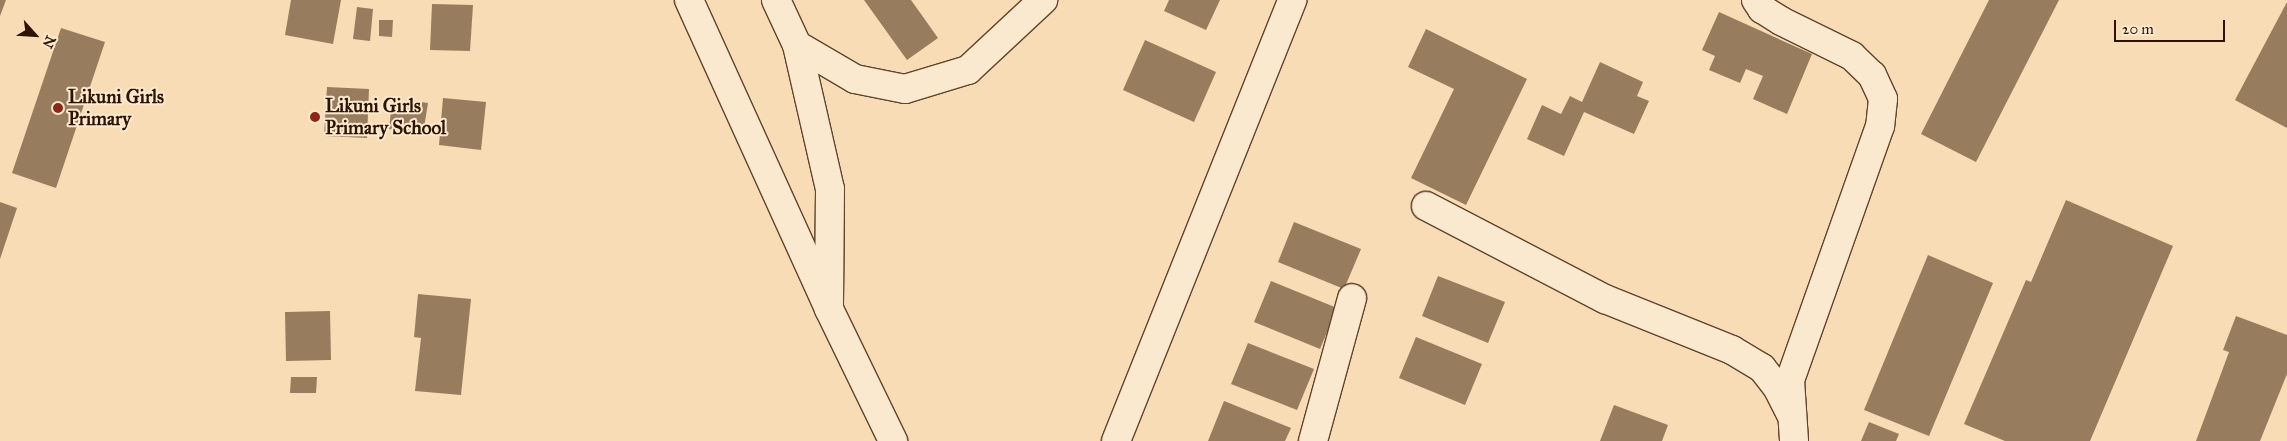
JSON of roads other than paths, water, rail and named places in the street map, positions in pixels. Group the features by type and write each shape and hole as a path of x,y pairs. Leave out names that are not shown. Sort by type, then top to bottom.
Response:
{"street":[{"path":"689,0 829,309 893,441"},
{"path":"776,0 797,44 830,188 829,309"},
{"path":"797,44 855,79 905,89 968,70 1043,0"},
{"path":"1116,441 1292,0"},
{"path":"1756,0 1762,9 1781,21 1852,56 1872,76 1883,99 1880,126 1790,380 1790,414 1794,441"},
{"path":"1426,206 1605,299 1732,350 1762,368 1777,387 1790,414"},
{"path":"1314,441 1352,298"}],"place":[{"name":"Likuni Girls Primary","path":"58,108"},
{"name":"Likuni Girls Primary School","path":"315,117"}]}
